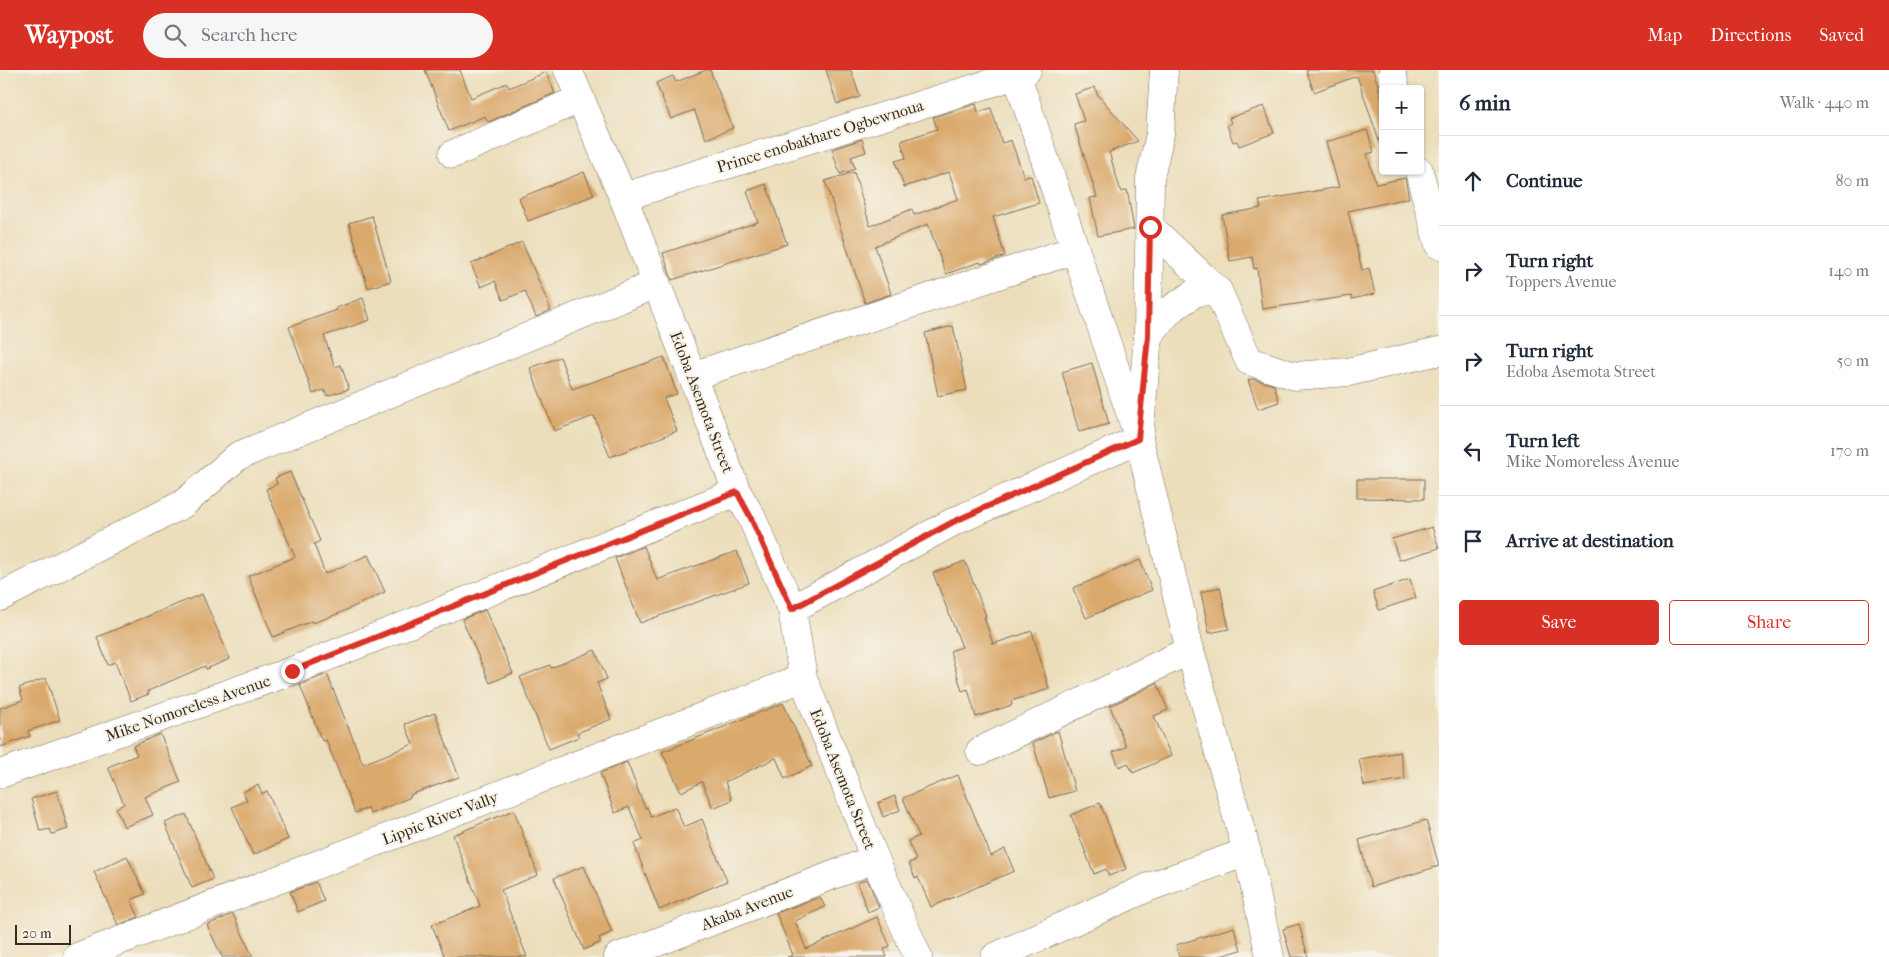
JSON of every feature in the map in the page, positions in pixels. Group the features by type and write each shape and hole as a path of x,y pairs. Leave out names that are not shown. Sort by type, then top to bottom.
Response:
{"street":[{"name":"Edoba Asemota Street","path":"568,70 623,197 737,492 750,516 792,609 803,678 875,859 918,957"},
{"path":"1138,439 1148,336 1150,178 1160,134 1164,70"},
{"path":"1020,72 1074,250 1138,439 1190,650 1247,852 1270,957"},
{"name":"Prince enobakhare Ogbewnoua","path":"623,197 1020,72"},
{"path":"452,154 580,99"},
{"path":"1420,175 1439,245"},
{"path":"1150,227 1218,291 1249,361 1295,376 1348,372 1439,351"},
{"path":"692,376 1074,250"},
{"path":"0,598 183,504 238,456 656,284"},
{"path":"1148,336 1170,310 1196,292 1218,291"},
{"path":"792,609 953,522 1138,439"},
{"name":"Mike Nomoreless Avenue","path":"0,774 292,671 737,492"},
{"path":"980,751 1190,650"},
{"name":"Lippic River Vally","path":"77,957 803,678"},
{"path":"995,957 1149,887 1247,852"},
{"name":"Akaba Avenue","path":"618,957 875,859"}],"building":[{"path":"425,70 460,70 471,98 507,83 509,88 546,72 555,93 488,122 485,116 449,131"},
{"path":"710,70 733,128 706,139 694,110 671,119 656,83 673,76 676,82"},
{"path":"826,70 851,70 860,97 837,104"},
{"path":"1306,70 1373,70 1379,88 1379,141 1357,76 1314,92"},
{"path":"1095,87 1097,94 1138,141 1109,152 1121,192 1127,190 1134,229 1098,236 1090,198 1097,197 1074,124 1084,121 1075,94"},
{"path":"976,104 978,112 991,108 1002,143 1011,140 1024,177 1031,176 1039,203 993,217 1005,256 981,264 980,262 946,274 928,224 875,246 891,294 865,303 825,181 854,172 870,226 912,209 914,215 958,199 949,172 904,187 895,161 906,158 901,141 937,129 933,117"},
{"path":"1264,106 1274,133 1239,146 1237,141 1233,142 1227,125 1231,123 1229,118"},
{"path":"1367,130 1374,152 1367,154 1376,184 1405,178 1409,198 1348,211 1362,270 1369,268 1375,294 1352,299 1351,296 1262,309 1257,268 1254,269 1252,257 1230,261 1222,215 1261,208 1259,201 1339,187 1326,142"},
{"path":"862,139 866,152 851,157 855,169 840,174 832,149"},
{"path":"584,172 594,195 528,221 519,198"},
{"path":"766,184 787,244 672,280 663,253 758,222 747,191"},
{"path":"372,216 391,281 368,288 349,223"},
{"path":"522,242 551,310 536,317 525,291 503,300 495,281 481,287 471,264"},
{"path":"363,298 370,320 324,336 335,367 341,365 349,389 327,396 324,390 313,394 289,327 337,310 336,308"},
{"path":"953,326 967,390 938,396 925,333"},
{"path":"560,357 572,389 664,357 677,394 664,398 677,431 610,457 594,416 554,431 530,368"},
{"path":"1092,363 1109,424 1079,432 1062,372"},
{"path":"1253,379 1274,385 1279,402 1258,409 1248,380"},
{"path":"290,472 320,541 314,544 325,574 368,555 385,592 340,613 313,623 312,621 273,637 248,576 295,557 266,489 277,484 275,478"},
{"path":"1357,479 1424,479 1424,499 1357,498"},
{"path":"1432,527 1439,548 1399,560 1392,539"},
{"path":"644,546 657,580 737,551 749,583 640,623 615,558"},
{"path":"1140,560 1152,590 1086,618 1073,588"},
{"path":"965,561 986,616 984,617 993,644 1032,631 1049,689 1011,701 1012,705 976,717 968,689 962,691 950,651 962,647 933,573"},
{"path":"1410,579 1416,598 1379,610 1373,592"},
{"path":"1220,587 1229,629 1209,633 1201,592"},
{"path":"202,594 230,659 206,669 205,666 148,691 149,694 131,701 115,662 108,665 97,637"},
{"path":"485,610 513,673 490,683 462,619"},
{"path":"595,650 607,679 597,683 611,719 577,733 579,737 549,749 520,677 550,665 551,668"},
{"path":"327,674 363,764 413,744 405,724 435,713 459,777 410,795 411,797 370,814 368,808 355,813 326,740 322,741 300,685"},
{"path":"46,678 60,720 28,731 30,736 0,747 0,708 23,700 19,688"},
{"path":"1157,683 1168,710 1154,716 1171,756 1133,773 1128,763 1119,767 1113,752 1126,747 1110,706"},
{"path":"783,703 812,766 785,779 776,758 725,782 732,800 713,808 702,782 681,792 662,752"},
{"path":"1058,731 1075,791 1049,798 1033,743"},
{"path":"160,734 181,782 145,797 153,815 124,827 116,808 124,804 108,767 137,755 133,746"},
{"path":"1400,752 1405,779 1364,786 1359,759"},
{"path":"627,762 645,808 647,807 651,817 675,807 684,827 702,819 727,881 659,910 634,844 643,840 629,807 615,813 600,773"},
{"path":"958,775 991,856 1005,849 1014,871 931,907 918,877 915,878 909,863 916,860 908,841 919,836 903,798"},
{"path":"258,785 262,794 267,791 288,839 253,855 232,807 247,800 243,792"},
{"path":"57,791 68,829 52,834 50,829 40,831 31,799"},
{"path":"895,796 900,810 883,817 878,803"},
{"path":"1100,803 1126,869 1109,876 1106,869 1094,874 1071,815"},
{"path":"514,810 538,875 501,890 527,957 445,957 432,925 480,906 453,835"},
{"path":"186,814 213,879 192,888 165,823"},
{"path":"1426,820 1439,866 1371,887 1359,840"},
{"path":"127,856 145,894 131,900 139,917 118,925 94,872"},
{"path":"584,866 612,932 599,938 601,942 584,950 554,878"},
{"path":"867,879 879,907 868,912 857,883"},
{"path":"316,882 324,901 298,912 290,892"},
{"path":"820,897 825,907 795,921 806,949 877,917 890,946 884,949 887,957 787,957 793,955 776,913"},
{"path":"233,914 253,957 222,957 207,925"},
{"path":"1299,924 1308,957 1291,957 1283,929"},
{"path":"1234,927 1241,950 1217,957 1179,957 1176,945"}],"route":[{"path":"292,671 737,492 750,516 792,609 953,522 1138,439 1148,336 1150,227"}]}
